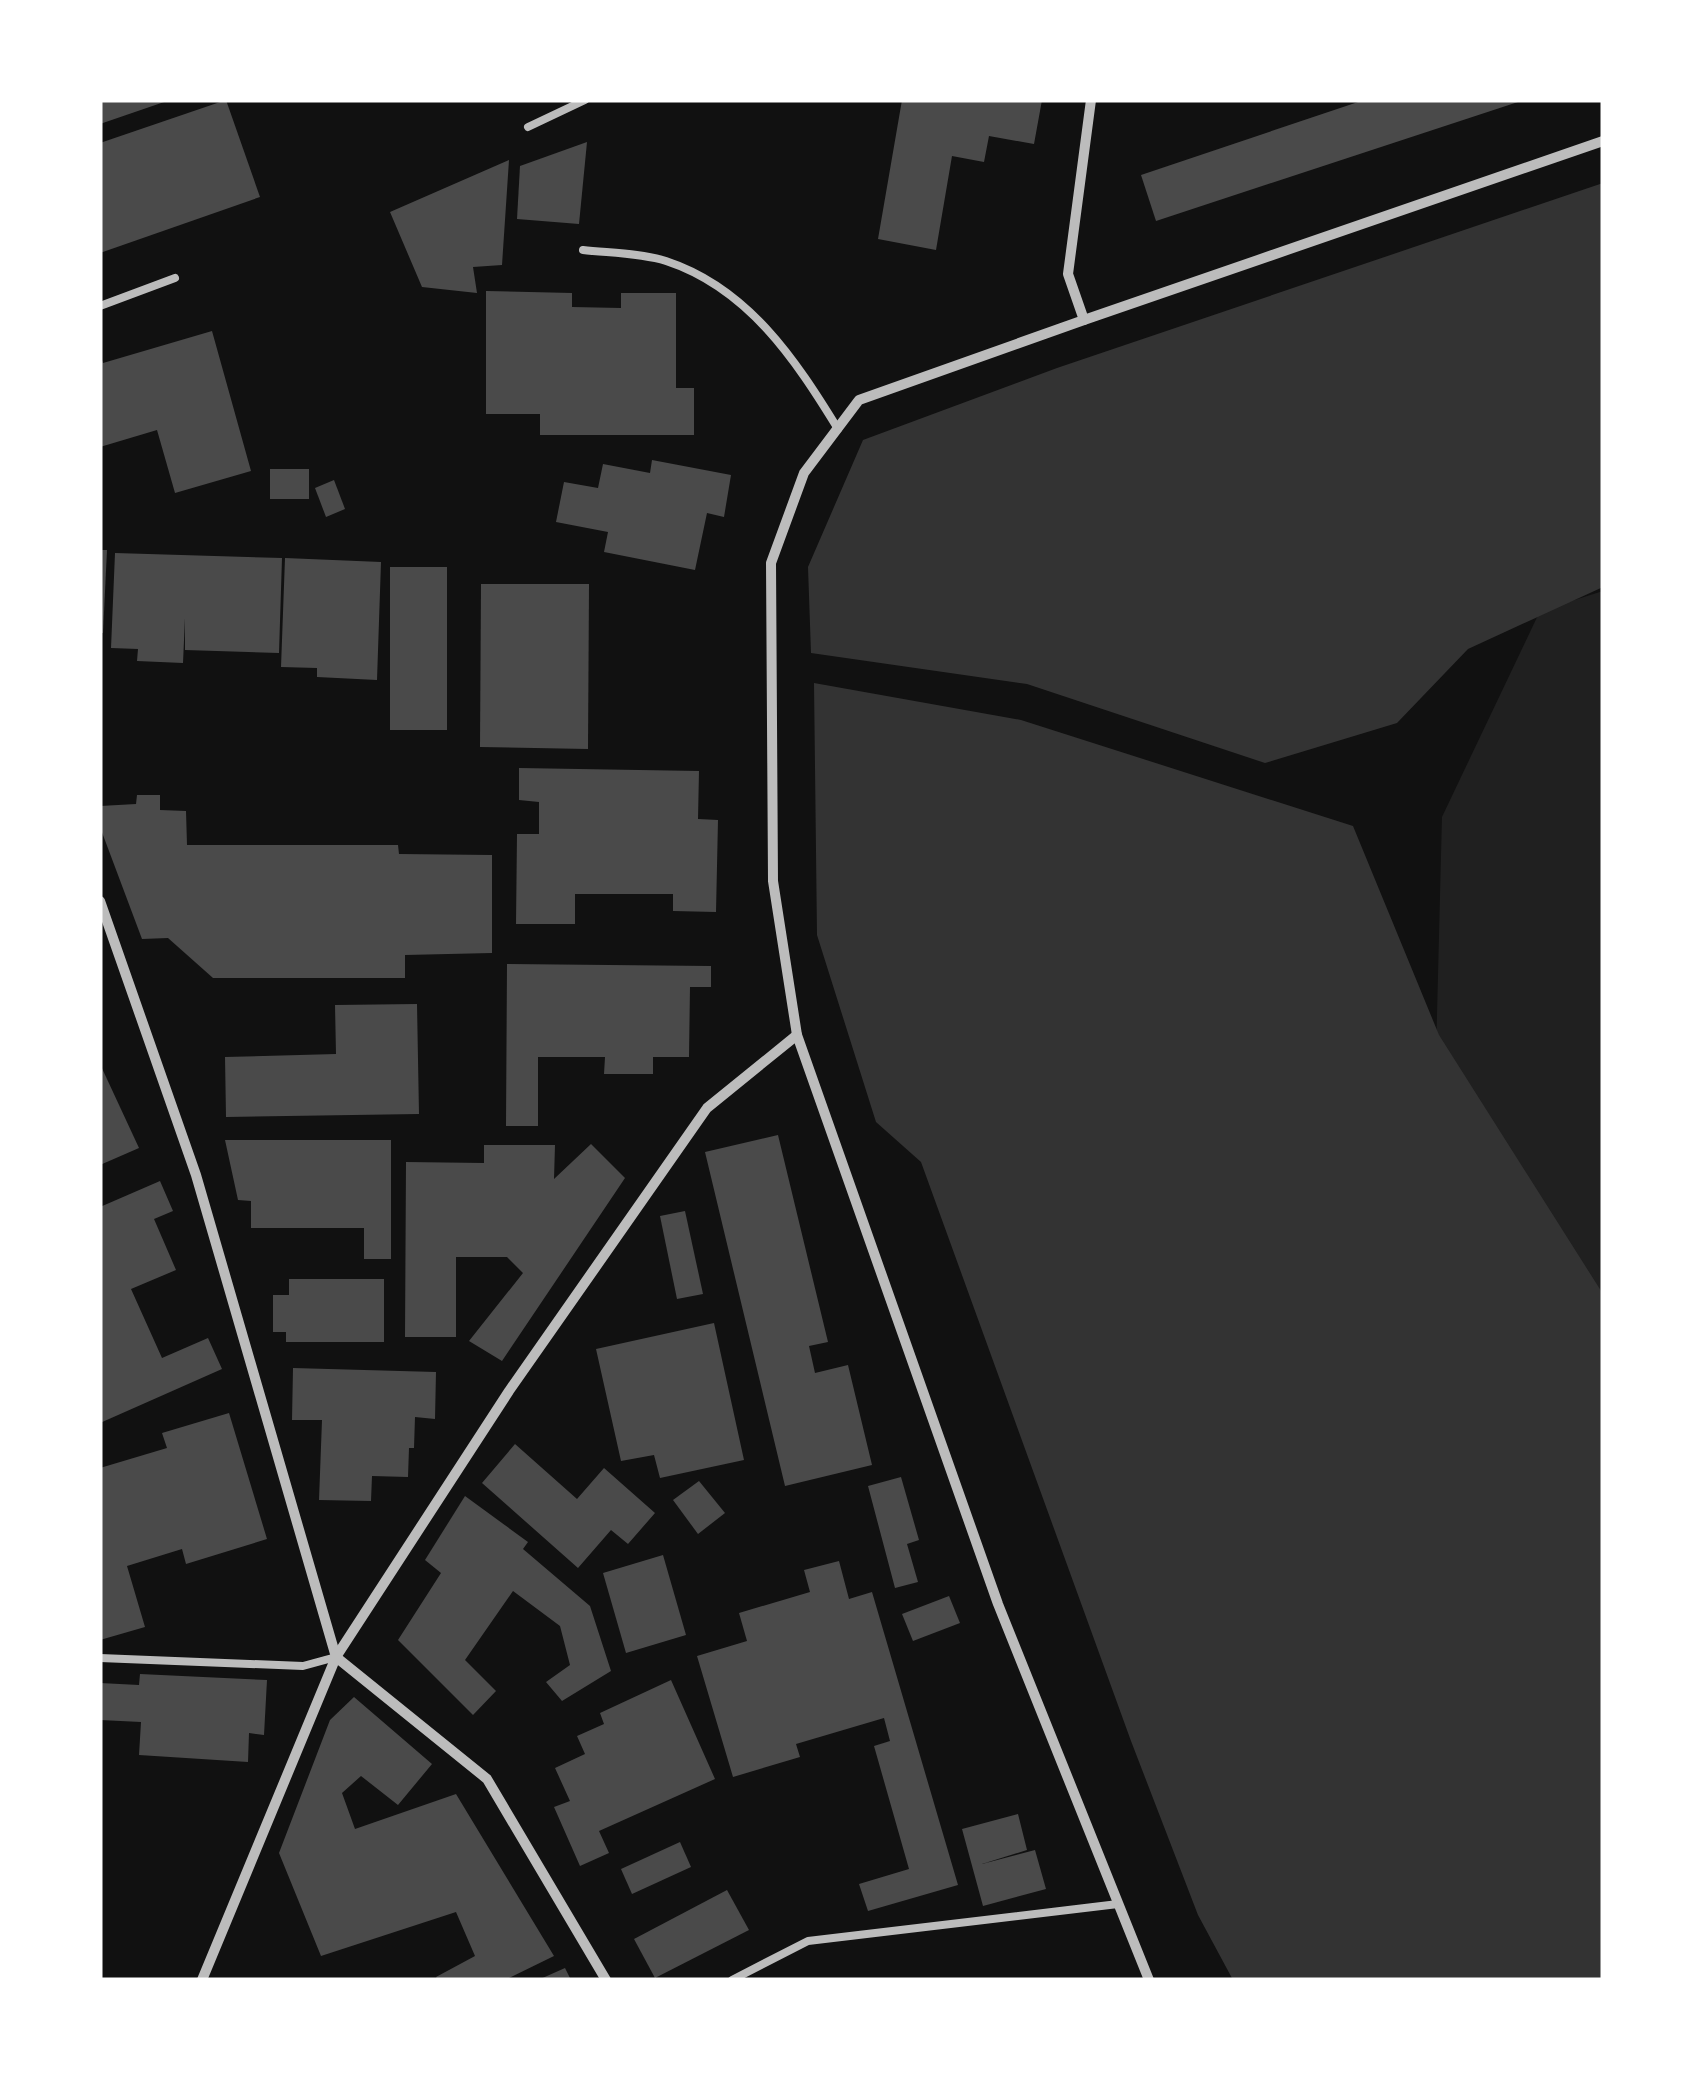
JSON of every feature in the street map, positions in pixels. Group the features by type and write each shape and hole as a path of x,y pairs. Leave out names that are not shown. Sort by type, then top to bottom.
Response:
{"street":[{"path":"1084,320 1068,274 1091,100"},
{"path":"1149,1980 998,1604 797,1035 773,881 771,563 804,473 859,400 1603,142"},
{"path":"100,902 105,932 196,1175 336,1657 487,1779 606,1980"},
{"path":"202,1980 336,1657 508,1391 707,1108 797,1035"}],"lane":[{"path":"528,127 585,100"},
{"path":"582,250 663,260 702,276 756,314 806,377 838,428"},
{"path":"100,306 175,278"},
{"path":"100,1658 303,1666 336,1657"},
{"path":"732,1980 808,1941 1118,1904"}],"shaded area":[{"path":"1603,183 1603,587 1468,649 1397,723 1265,763 1027,684 811,653 808,567 863,440 1057,368"},
{"path":"1603,591 1603,1380 1434,1135 1442,817 1540,611"},
{"path":"814,683 1021,720 1353,826 1439,1035 1603,1294 1603,1980 1233,1980 1198,1915 1131,1741 921,1162 876,1122 817,935"}],"building":[{"path":"100,100 167,100 167,101 100,124"},
{"path":"226,100 260,197 100,253 100,143"},
{"path":"902,100 1042,100 1034,144 989,136 984,162 952,156 936,250 878,239"},
{"path":"1364,100 1521,101 1156,221 1141,175"},
{"path":"587,142 579,224 517,219 520,166"},
{"path":"509,160 502,265 473,267 477,293 422,287 390,212"},
{"path":"486,291 572,293 572,307 621,308 621,293 676,293 676,388 694,388 694,435 540,435 540,414 486,414"},
{"path":"212,331 251,471 175,493 157,430 100,447 100,354 103,363"},
{"path":"652,460 731,475 724,517 707,513 695,570 604,552 608,532 556,522 564,482 598,488 603,464 650,473"},
{"path":"270,469 309,469 309,499 270,499"},
{"path":"334,480 345,509 326,517 315,488"},
{"path":"100,550 107,550 103,633 100,633"},
{"path":"115,553 282,558 279,653 185,650 185,618 183,663 137,661 138,649 111,648"},
{"path":"285,558 381,562 377,680 317,677 317,668 281,667"},
{"path":"390,567 447,567 447,730 390,730"},
{"path":"481,584 589,584 588,749 480,747"},
{"path":"519,768 699,771 698,819 718,820 716,912 673,911 673,894 575,894 575,924 516,924 517,834 539,834 539,802 519,800"},
{"path":"137,795 160,795 160,810 186,811 187,845 398,845 399,854 492,855 492,953 405,955 405,978 213,978 168,938 142,939 100,827 100,806 136,804"},
{"path":"507,964 711,966 711,987 690,987 689,1057 653,1057 653,1074 604,1074 605,1057 538,1057 538,1126 506,1126"},
{"path":"417,1004 419,1114 226,1117 225,1057 336,1054 335,1005"},
{"path":"100,1064 139,1148 100,1165"},
{"path":"778,1135 828,1342 809,1346 815,1373 848,1365 872,1465 785,1486 705,1152"},
{"path":"225,1140 391,1140 391,1259 364,1259 364,1228 251,1228 251,1201 238,1200"},
{"path":"591,1144 625,1178 502,1361 469,1341 523,1273 507,1257 456,1257 456,1337 405,1337 406,1162 484,1163 484,1145 555,1145 554,1179"},
{"path":"160,1181 173,1211 154,1219 176,1270 131,1289 162,1358 208,1338 222,1369 100,1423 100,1207"},
{"path":"685,1211 703,1294 677,1299 660,1216"},
{"path":"289,1279 384,1279 384,1342 286,1342 286,1332 273,1332 273,1295 289,1295"},
{"path":"714,1323 744,1460 660,1478 654,1455 621,1461 596,1349"},
{"path":"293,1368 436,1372 435,1419 415,1417 408,1477 372,1476 371,1501 319,1500 322,1420 292,1420"},
{"path":"229,1413 267,1539 186,1564 182,1549 127,1566 145,1627 100,1640 100,1468 167,1448 162,1433"},
{"path":"515,1444 577,1499 604,1468 655,1513 628,1544 611,1530 578,1568 482,1483"},
{"path":"901,1477 919,1540 907,1544 918,1582 895,1588 868,1486"},
{"path":"699,1481 725,1513 698,1534 673,1500"},
{"path":"465,1496 528,1542 523,1549 590,1606 611,1671 562,1701 546,1682 570,1665 560,1626 513,1591 465,1660 496,1691 473,1715 398,1640 441,1573 425,1560"},
{"path":"663,1555 686,1635 626,1653 603,1573"},
{"path":"839,1561 849,1599 872,1592 958,1885 868,1911 859,1884 909,1869 874,1746 890,1741 884,1718 796,1744 800,1757 733,1777 697,1656 747,1641 739,1613 810,1592 804,1570"},
{"path":"949,1596 960,1623 913,1641 902,1614"},
{"path":"140,1674 267,1680 264,1735 249,1733 248,1762 139,1755 141,1722 100,1720 100,1683 139,1685"},
{"path":"671,1680 715,1779 599,1831 609,1853 580,1866 554,1807 570,1801 555,1768 585,1754 577,1736 604,1724 600,1713"},
{"path":"354,1697 432,1764 398,1805 361,1776 342,1793 355,1829 456,1794 554,1956 505,1980 438,1980 436,1977 475,1956 456,1912 321,1956 279,1853 330,1720"},
{"path":"1018,1814 1027,1850 982,1864 1035,1850 1046,1889 983,1906 962,1829"},
{"path":"680,1842 691,1867 632,1894 621,1869"},
{"path":"727,1890 749,1930 655,1978 634,1939"},
{"path":"565,1968 571,1980 538,1980"}]}
